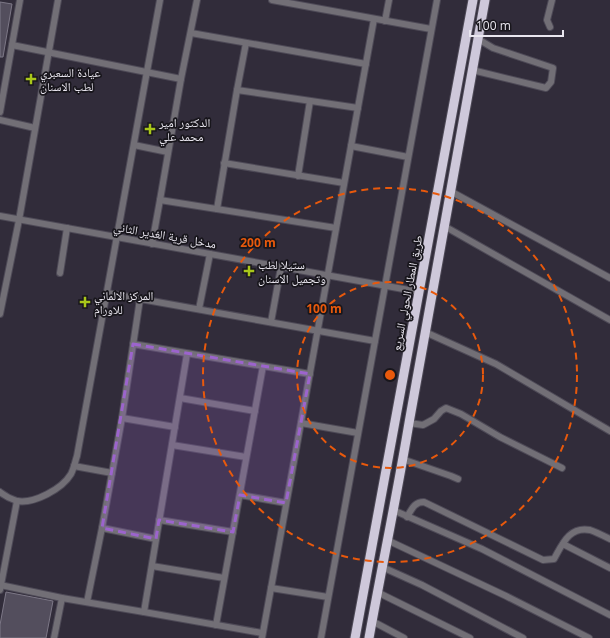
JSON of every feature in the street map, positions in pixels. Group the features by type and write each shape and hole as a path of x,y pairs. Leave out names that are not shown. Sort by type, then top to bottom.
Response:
{"highway":[{"path":"473,2 479,8 484,4"},
{"name":"طريق المطار الحولي السريع","path":"356,638 473,2"},
{"name":"طريق المطار الحولي السريع","path":"369,638 399,482 408,423 484,4"},
{"path":"467,34 472,33 478,37"},
{"path":"390,449 403,456"},
{"path":"385,479 392,478 399,482"}],"street":[{"path":"0,112 19,0"},
{"path":"0,314 19,220 58,0"},
{"path":"0,492 17,501 35,499 57,488 70,475 74,466 160,0"},
{"path":"152,244 181,78 197,0"},
{"path":"272,0 431,29"},
{"path":"385,21 389,0"},
{"path":"321,638 437,0"},
{"path":"550,28 547,20 552,0"},
{"path":"17,501 0,587 216,625 262,636 374,19"},
{"path":"191,32 366,64"},
{"path":"472,70 546,88 551,82 552,68 493,48 478,37"},
{"path":"217,209 246,43"},
{"path":"12,46 181,78"},
{"path":"237,90 358,108"},
{"path":"298,176 310,101"},
{"path":"0,120 35,128"},
{"path":"134,145 168,152"},
{"path":"351,146 408,157"},
{"path":"224,164 344,183"},
{"path":"450,191 610,278"},
{"path":"160,200 336,228"},
{"name":"مدخل قرية الغدير الثاني","path":"0,216 420,292"},
{"path":"444,226 610,320"},
{"path":"60,273 67,228"},
{"path":"199,309 210,254"},
{"path":"272,322 280,267"},
{"path":"0,272 8,274"},
{"path":"107,293 375,341"},
{"path":"87,602 122,418 140,299"},
{"path":"425,332 496,364 610,431"},
{"path":"133,344 310,374"},
{"path":"144,612 187,354"},
{"path":"216,625 263,366"},
{"path":"180,398 255,411"},
{"path":"408,423 423,425 434,419 446,408 461,414 562,468"},
{"path":"122,418 175,428"},
{"path":"301,423 358,433"},
{"path":"172,445 246,457"},
{"path":"403,456 458,479"},
{"path":"74,466 112,473"},
{"path":"240,495 286,503"},
{"path":"408,517 415,504 424,502 543,560 554,559 563,544 575,531 590,530 610,539"},
{"path":"393,510 482,549 610,615"},
{"path":"160,520 233,532"},
{"path":"102,528 156,539"},
{"path":"387,540 506,596 589,638"},
{"path":"563,544 610,568"},
{"path":"152,566 224,578"},
{"path":"382,566 422,585 523,638"},
{"path":"271,588 328,597"},
{"path":"377,592 470,638"},
{"path":"54,638 62,598"},
{"path":"372,621 404,638"}],"highlighted area":[{"path":"133,344 310,374 286,503 240,495 233,532 159,520 156,539 102,528"}],"building":[{"path":"0,2 12,4 3,57 0,57"},
{"path":"6,592 53,601 46,638 0,638 0,625"}],"place":[{"name":"عيادة السعبري لطب الاسنان","path":"31,79"},
{"name":"الدكتور امير محمد علي","path":"150,129"},
{"name":"ستيلا لطب وتجميل الاسنان","path":"249,271"},
{"name":"المركز الالماني للاورام","path":"85,302"}]}
